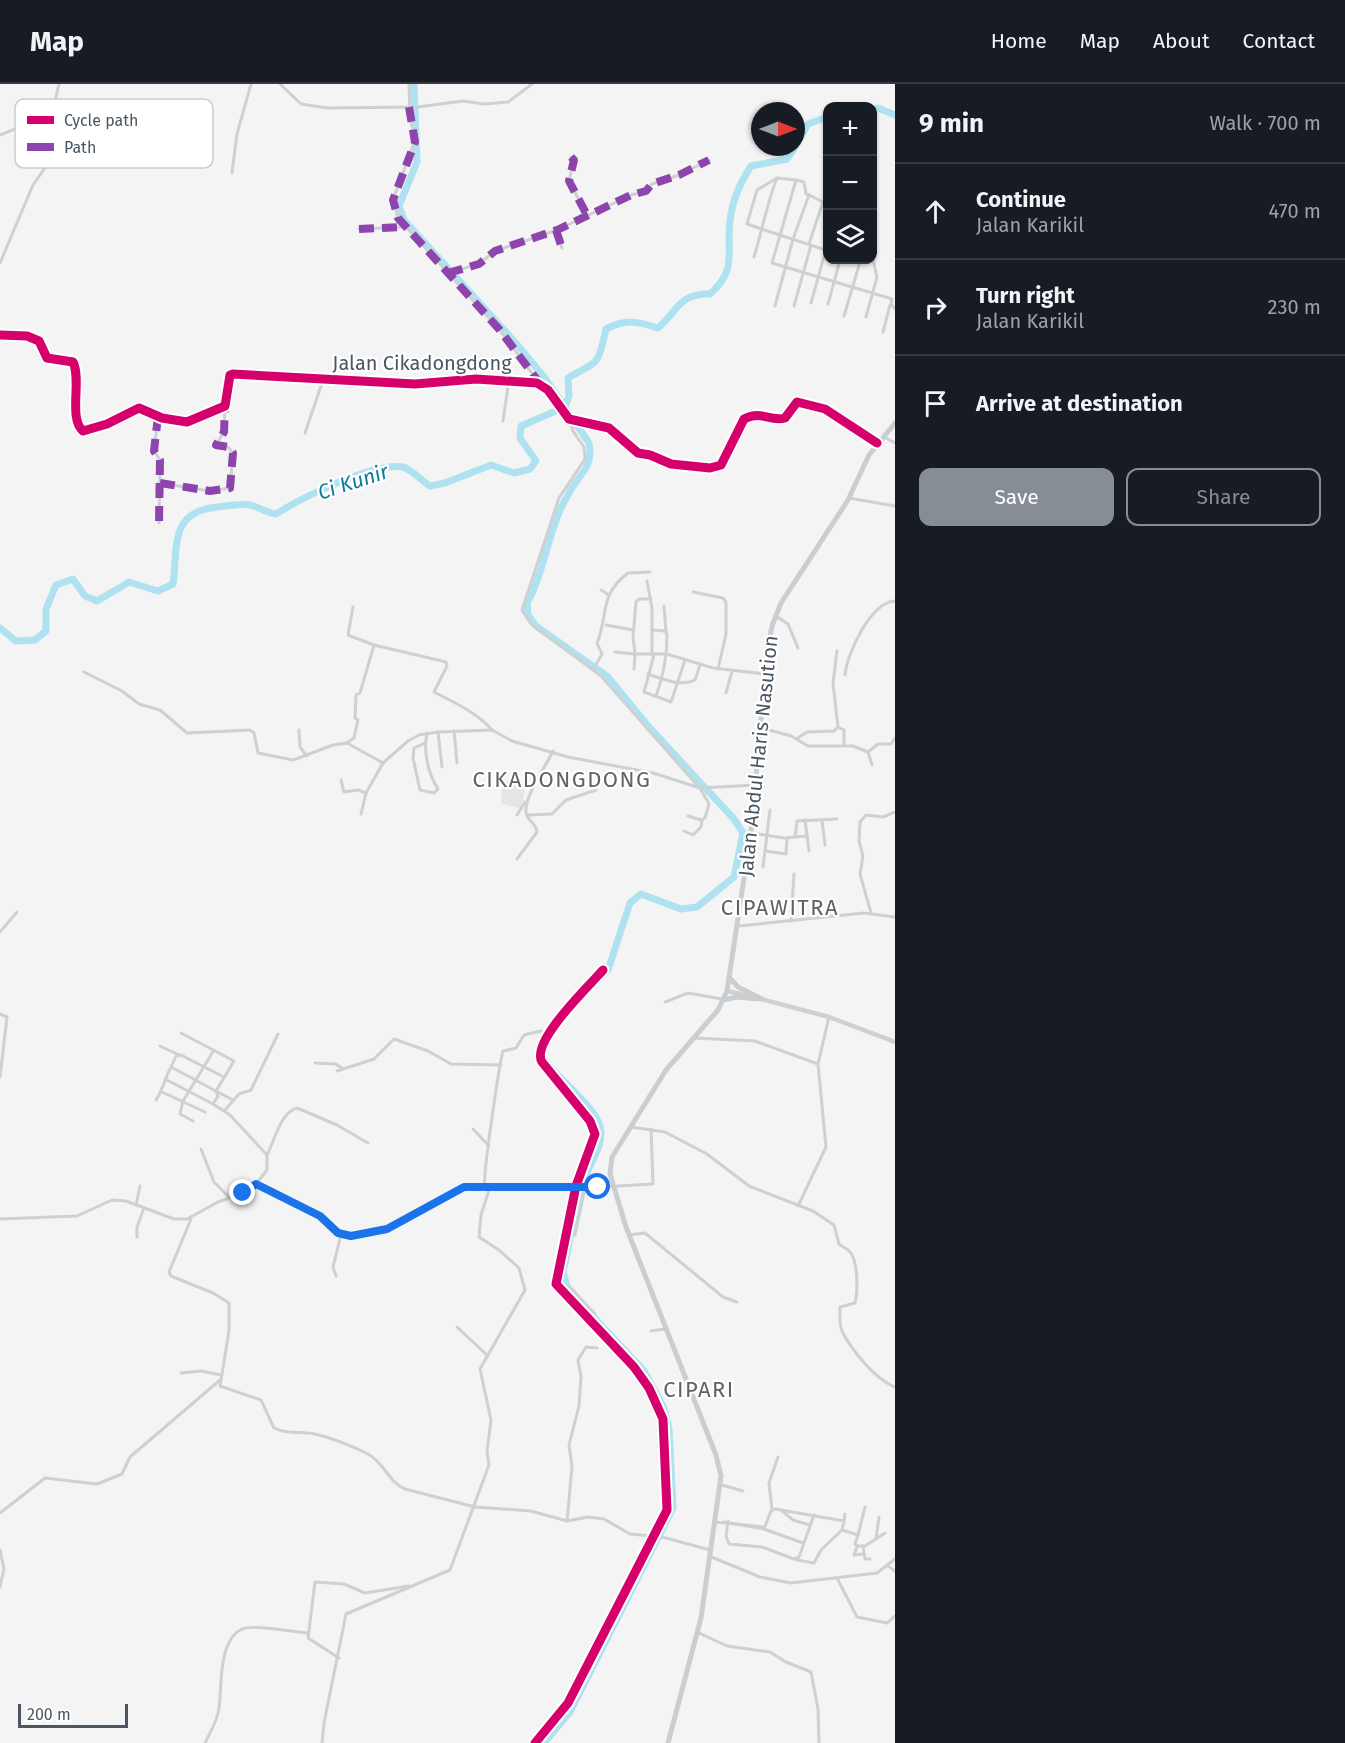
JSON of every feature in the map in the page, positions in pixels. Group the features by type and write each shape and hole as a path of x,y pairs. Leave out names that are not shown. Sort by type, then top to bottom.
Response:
{"main road":[{"name":"Jalan Abdul Haris Nasution","path":"668,1743 698,1633 722,1485 717,1455 629,1235 612,1186 610,1174 612,1157 666,1070 723,1000 727,991 751,832 769,639 781,603 849,498 877,443 895,423"},
{"path":"729,977 738,987 762,999"},
{"path":"723,1000 737,997 762,999"}],"street":[{"path":"56,99 59,84"},
{"path":"232,173 237,134 251,84"},
{"path":"280,84 301,104 314,107 418,107 463,100 484,104 508,102 532,84"},
{"path":"409,84 415,140 393,200 395,212 404,227 499,328 541,385 571,419 573,431 584,447 585,459 559,498 522,610 531,624 594,668 696,785"},
{"path":"0,135 15,130"},
{"path":"571,157 574,160 569,181 587,215"},
{"path":"449,273 479,264 495,251 555,230 647,190 652,184 679,176 709,160"},
{"path":"0,263 33,185 45,168"},
{"path":"754,257 777,178"},
{"path":"794,306 810,244 823,202 820,198 806,194 804,182 796,180 777,178 757,190 748,225 810,244 823,249"},
{"path":"796,180 771,261 892,300"},
{"path":"775,306 784,267 809,195"},
{"path":"359,229 404,227"},
{"path":"555,230 562,248"},
{"path":"811,303 823,260"},
{"path":"828,304 839,264"},
{"path":"844,316 859,264"},
{"path":"866,317 877,274 874,264"},
{"path":"892,300 895,309"},
{"path":"883,332 892,300"},
{"path":"0,335 27,336 39,341 47,358 74,362 77,380 76,418 80,429 86,431 139,408 158,416 187,422 225,406 224,432 216,445 227,447 233,453 230,488 207,490 160,483"},
{"name":"Jalan Cikadongdong","path":"225,406 231,374 415,384 452,383 476,379 509,380 541,385"},
{"path":"306,433 323,380"},
{"path":"503,421 509,380"},
{"path":"571,419 609,428 638,453 650,454 680,466 710,468 721,465 744,419 759,414 783,418 797,402 825,409 877,443"},
{"path":"158,416 154,451 160,460 159,523"},
{"path":"883,436 895,443"},
{"path":"849,498 895,506"},
{"path":"594,668 602,654 598,642 602,631 604,605 609,595 628,573 650,572"},
{"path":"647,581 651,599 653,655 644,692 672,701 685,660"},
{"path":"602,590 609,595"},
{"path":"693,592 723,598 726,602 726,634 718,669"},
{"path":"634,669 633,630 637,600 651,599"},
{"path":"845,675 849,654 875,610 886,602 895,601"},
{"path":"656,696 667,654 664,606"},
{"path":"353,607 347,634 374,645 446,662 447,666 434,692 458,703 482,719 492,730 513,741 703,787 756,785"},
{"path":"776,616 788,624 798,648"},
{"path":"606,625 633,630"},
{"path":"652,630 666,632"},
{"path":"84,672 125,693 140,704 160,710 187,733 250,730 254,734 256,751 260,754 293,760 333,745 347,743 354,738 358,720 355,718 356,695 360,693 374,645"},
{"path":"837,651 833,683 838,727"},
{"path":"615,652 667,654 718,669 766,675"},
{"path":"648,674 679,682 693,681 700,665"},
{"path":"726,693 732,671"},
{"path":"796,739 807,732 834,731 838,727"},
{"path":"838,727 844,728 844,746"},
{"path":"762,728 813,747 844,746 868,752"},
{"path":"299,730 300,747 307,756"},
{"path":"360,814 366,793 383,763 408,741 427,733 492,730"},
{"path":"454,731 457,763"},
{"path":"438,732 442,767"},
{"path":"425,742 414,748 412,758 420,790 434,793 438,789 431,778 425,742 427,733"},
{"path":"868,752 878,744 891,744 895,738"},
{"path":"347,743 383,763"},
{"path":"517,815 553,751"},
{"path":"868,752 872,765"},
{"path":"341,780 344,792 358,790 366,793"},
{"path":"684,831 693,835 701,827 709,804 703,787"},
{"path":"527,815 552,814 566,800 596,790"},
{"path":"517,859 538,830 527,815 526,801"},
{"path":"763,867 770,810"},
{"path":"872,913 860,874 863,856 859,841 860,822 866,815 883,817 895,812"},
{"path":"688,816 702,820"},
{"path":"795,837 796,822 837,819"},
{"path":"805,820 809,851"},
{"path":"822,820 825,845"},
{"path":"751,832 787,838 807,836"},
{"path":"765,851 786,854 787,838"},
{"path":"791,921 794,874"},
{"path":"0,925 17,912"},
{"path":"738,926 872,913 895,917"},
{"path":"0,932 10,918"},
{"path":"535,1743 568,1703 667,1510 662,1416 642,1378 556,1284 577,1186 595,1132 590,1121 540,1059 539,1052 548,1035 603,970"},
{"path":"727,991 829,1017 895,1042"},
{"path":"665,1002 688,993 723,1000"},
{"path":"0,1014 7,1017 0,1077"},
{"path":"798,1206 826,1147 818,1064 829,1017"},
{"path":"322,1743 347,1612 450,1570 489,1465 487,1451 491,1419 480,1373 525,1290 519,1268 500,1250 479,1237 487,1186 483,1176 489,1146 495,1087 504,1050 516,1048 524,1035 541,1031 548,1035"},
{"path":"181,1033 234,1061 222,1076 216,1091 218,1096 213,1104"},
{"path":"225,1110 239,1094 251,1090 278,1034"},
{"path":"692,1038 755,1041 818,1064"},
{"path":"337,1071 365,1064 374,1059 394,1040 428,1051 451,1064 501,1065"},
{"path":"160,1047 222,1076"},
{"path":"193,1121 180,1114 183,1101 214,1050"},
{"path":"156,1100 179,1055"},
{"path":"315,1063 336,1064 342,1068"},
{"path":"171,1067 233,1100"},
{"path":"165,1079 225,1110 267,1155"},
{"path":"162,1092 205,1112"},
{"path":"0,1220 77,1216 112,1200 137,1204 174,1219 191,1219 256,1184 267,1170 267,1155 283,1118 288,1111 297,1108 337,1125 368,1143"},
{"path":"629,1127 665,1132 707,1154 749,1186 813,1211 834,1225 839,1244 851,1253 855,1267 856,1299 854,1303 840,1307 842,1330 859,1355 885,1382 895,1387"},
{"path":"473,1129 489,1146"},
{"path":"256,1184 320,1216 341,1235 351,1236 382,1231 459,1189 487,1186 577,1186 585,1188 654,1184 651,1129"},
{"path":"201,1149 214,1182 229,1197"},
{"path":"137,1204 140,1186"},
{"path":"575,1235 585,1188"},
{"path":"137,1237 137,1227 144,1208"},
{"path":"191,1219 169,1272 171,1276 213,1293 229,1303 229,1331 221,1377 222,1388 261,1400 270,1422 281,1431 318,1435 368,1453 400,1487 474,1507 531,1511 567,1521 588,1517 604,1519 630,1534 656,1535 710,1553 768,1580 791,1583 878,1573 895,1559"},
{"path":"629,1235 645,1233 723,1297 737,1302"},
{"path":"336,1276 333,1268 341,1235"},
{"path":"560,1288 567,1286 595,1314"},
{"path":"457,1327 488,1356"},
{"path":"651,1331 667,1328"},
{"path":"567,1521 572,1467 569,1445 579,1406 582,1377 578,1360 586,1347 597,1348"},
{"path":"181,1373 201,1371 221,1377"},
{"path":"0,1513 45,1478 98,1484 121,1474 130,1457 221,1377"},
{"path":"764,1528 772,1509 769,1483 778,1457"},
{"path":"722,1485 743,1491"},
{"path":"858,1546 855,1544 865,1507"},
{"path":"772,1509 844,1521"},
{"path":"780,1509 793,1520 810,1525"},
{"path":"726,1523 726,1538 729,1544 762,1547 814,1563 821,1550 842,1530 845,1514"},
{"path":"796,1559 814,1515"},
{"path":"876,1539 879,1517"},
{"path":"715,1522 764,1528 803,1543"},
{"path":"842,1530 858,1535"},
{"path":"858,1546 885,1533"},
{"path":"858,1546 854,1555 863,1554"},
{"path":"862,1546 865,1560 870,1559"},
{"path":"0,1550 3,1566 0,1587"},
{"path":"888,1566 895,1571"},
{"path":"837,1578 857,1617 887,1623 895,1616"},
{"path":"339,1658 310,1641 308,1633 315,1582 344,1584 364,1593 413,1585"},
{"path":"206,1743 219,1710 224,1657 237,1633 242,1629 257,1628 308,1633"},
{"path":"698,1633 728,1646 770,1652 786,1662 811,1672 818,1709 819,1743"}],"shaded area":[{"path":"503,780 526,785 521,808 501,804"}],"waterway":[{"path":"414,84 417,162 399,206 404,220 545,378 589,443 588,464 569,493 556,520 539,576 527,603 528,615 536,626 607,676 649,727 734,819 743,833 734,877 697,907 681,909 641,894 630,903 608,970 568,1010"},
{"name":"Ci Kunir","path":"877,109 895,115"},
{"name":"Ci Kunir","path":"805,129 808,124 823,119"},
{"name":"Ci Kunir","path":"0,628 16,641 35,640 46,631 46,609 56,585 73,579 85,596 97,601 129,582 158,591 173,584 179,533 184,523 202,510 246,504 276,514 302,499 357,475 390,467 406,468 430,486 445,483 491,465 514,473 530,469 536,461 520,438 521,426 565,407 569,396 568,378 596,361 606,329 632,322 658,328 685,300 700,294 710,294 719,285 728,268 731,213 737,192 747,172 751,166 787,159 789,156"},
{"path":"542,1052 541,1056 590,1109 600,1126 601,1133 599,1146 581,1189 572,1225 563,1272 568,1290 644,1371 664,1408 669,1429 673,1508 570,1712 544,1743"}],"marked path":[{"path":"409,107 415,142 393,200 398,218 499,329 541,385"},
{"path":"571,157 574,160 569,181 587,215"},
{"path":"448,273 479,264 495,251 557,230 631,195 646,191 652,184 679,175 709,160"},
{"path":"359,229 404,227"},
{"path":"556,230 562,248"},
{"path":"160,483 210,491 230,488 233,453 228,447 216,445 224,432 225,406"},
{"path":"158,416 154,451 160,460 159,523"}],"cycle path":[{"path":"0,335 27,336 39,341 47,358 73,362 76,379 76,417 83,431 107,424 139,408 162,418 187,422 225,406 230,375 233,374 415,384 476,379 537,383 548,390 569,419 609,428 638,453 650,455 671,464 710,468 721,465 744,419 756,416 785,418 797,402 825,409 877,443"},
{"path":"535,1743 568,1703 667,1510 663,1419 649,1388 634,1367 556,1284 576,1186 595,1134 590,1121 542,1062 541,1053 544,1041 552,1028 603,970"}],"district":[{"name":"CIKADONGDONG","path":"562,779"},
{"name":"CIPAWITRA","path":"780,907"},
{"name":"CIPARI","path":"699,1389"}],"route":[{"path":"243,1193 256,1184 267,1188 320,1216 341,1235 351,1236 387,1229 464,1187 598,1187"}]}
